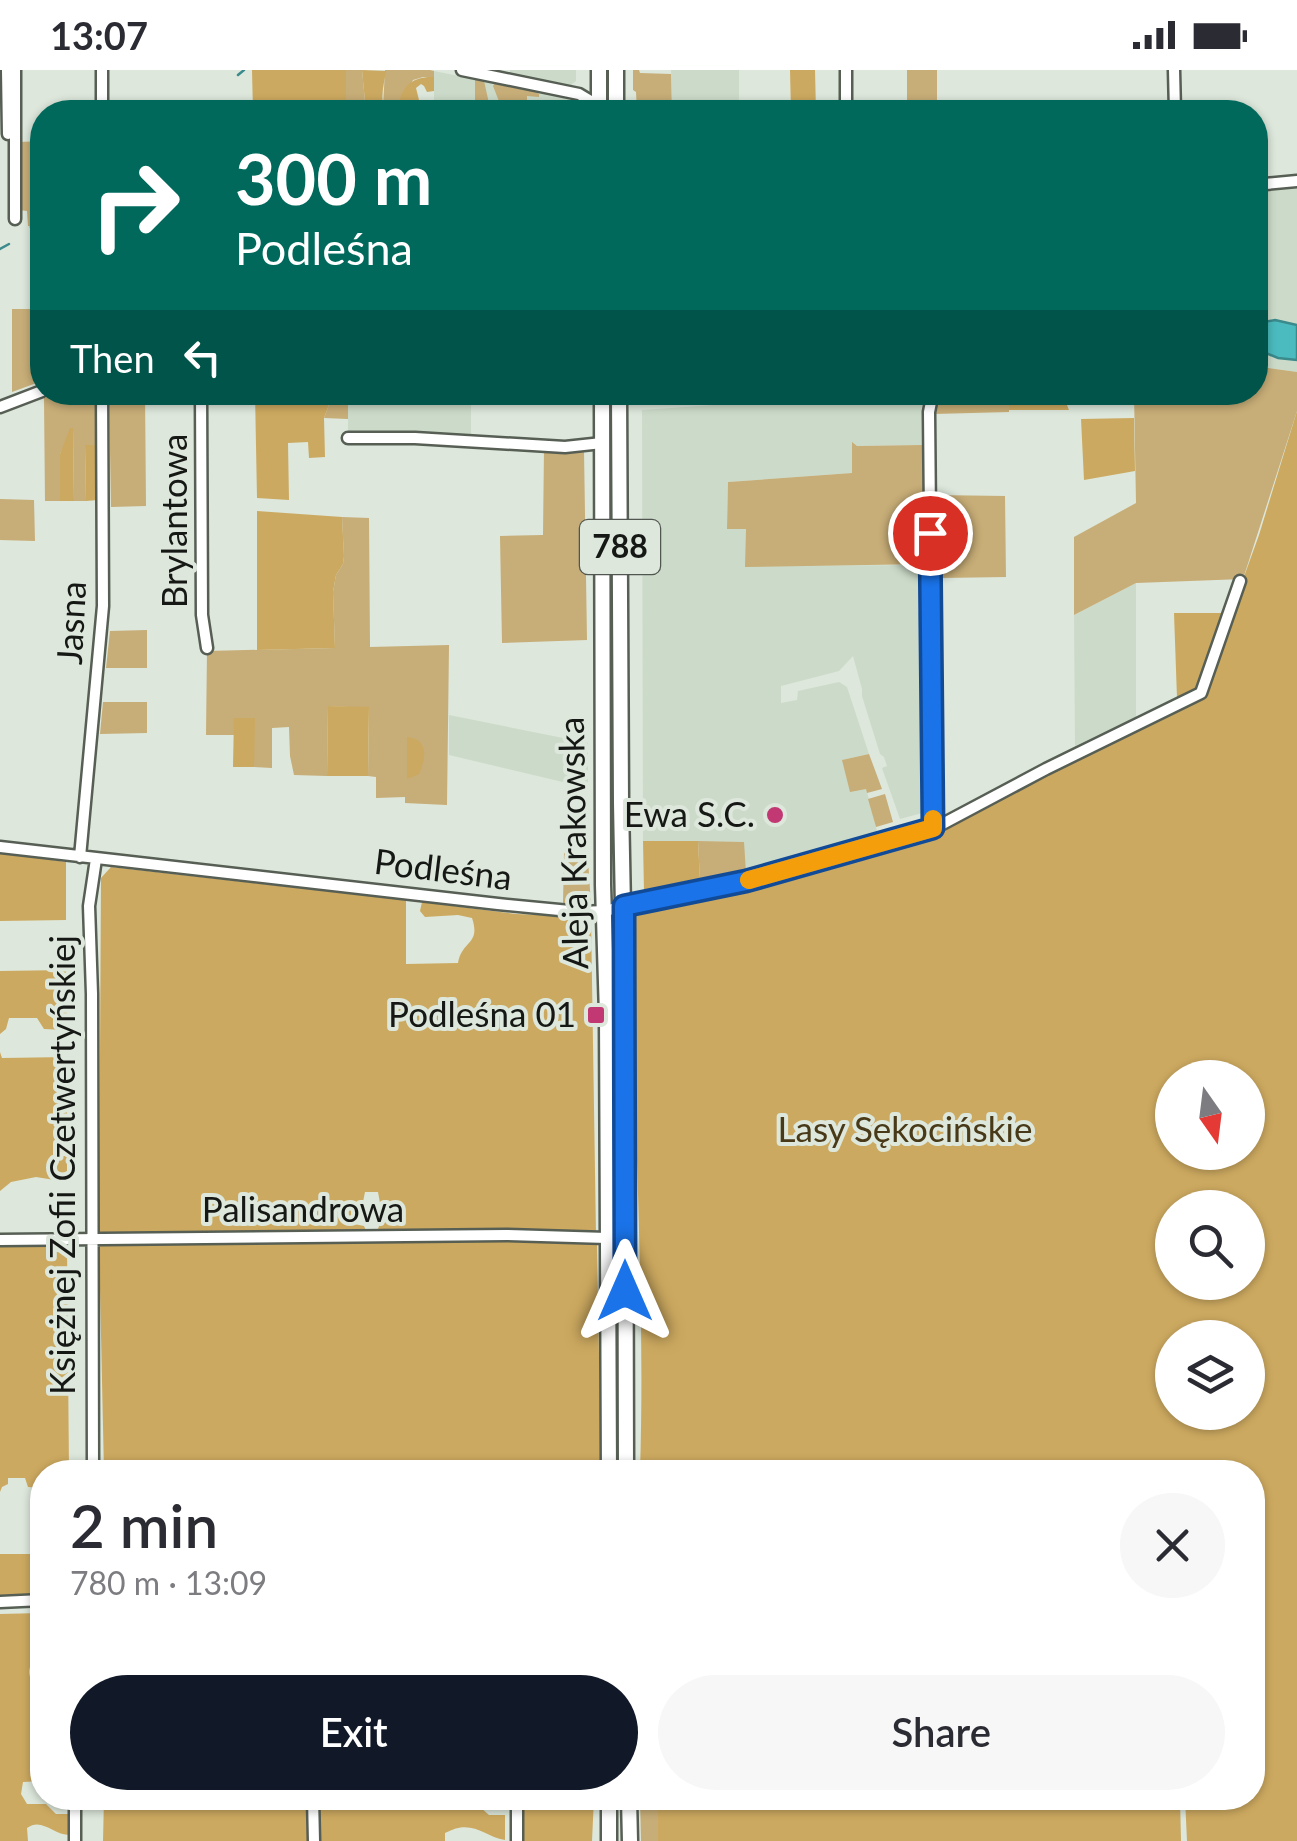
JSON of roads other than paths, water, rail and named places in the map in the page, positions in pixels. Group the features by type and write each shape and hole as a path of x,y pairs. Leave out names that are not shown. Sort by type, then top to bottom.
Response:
{"main road":[{"path":"597,70 598,100"},
{"path":"616,70 616,100"},
{"name":"Aleja Krakowska","path":"602,405 609,1460"},
{"name":"Aleja Krakowska","path":"620,405 626,1460"},
{"path":"609,1810 609,1841"},
{"path":"629,1810 630,1841"}],"street":[{"path":"8,161 11,70"},
{"path":"11,70 15,219"},
{"path":"102,70 102,100"},
{"path":"462,70 579,94 589,100"},
{"path":"579,94 590,89 597,70"},
{"path":"846,70 846,100"},
{"path":"1174,70 1175,100"},
{"path":"1268,184 1297,181"},
{"path":"0,406 30,395"},
{"name":"Jasna","path":"80,857 103,606 102,405"},
{"name":"Brylantowa","path":"202,405 202,614 208,648"},
{"path":"931,405 933,828"},
{"path":"348,438 565,447 602,443"},
{"name":"Podleśna","path":"0,848 580,912 604,911 746,881 933,828 1200,693 1240,581"},
{"name":"Księżnej Zofii Czetwertyńskiej","path":"93,1460 89,906 96,858"},
{"name":"Palisandrowa","path":"0,1240 506,1234 607,1238"},
{"path":"0,1602 30,1601"},
{"path":"75,1810 75,1841"},
{"path":"313,1810 314,1841"},
{"path":"517,1810 517,1841"}],"water":[{"path":"1268,321 1297,325 1297,360 1268,354"}],"waterway":[{"path":"238,75 244,70"},
{"path":"0,249 9,244"}],"place":[{"name":"Ewa S.C.","path":"775,815"},
{"name":"Podleśna 01","path":"596,1015"}],"park label":[{"name":"Lasy Sękocińskie","path":"905,1130"}]}
